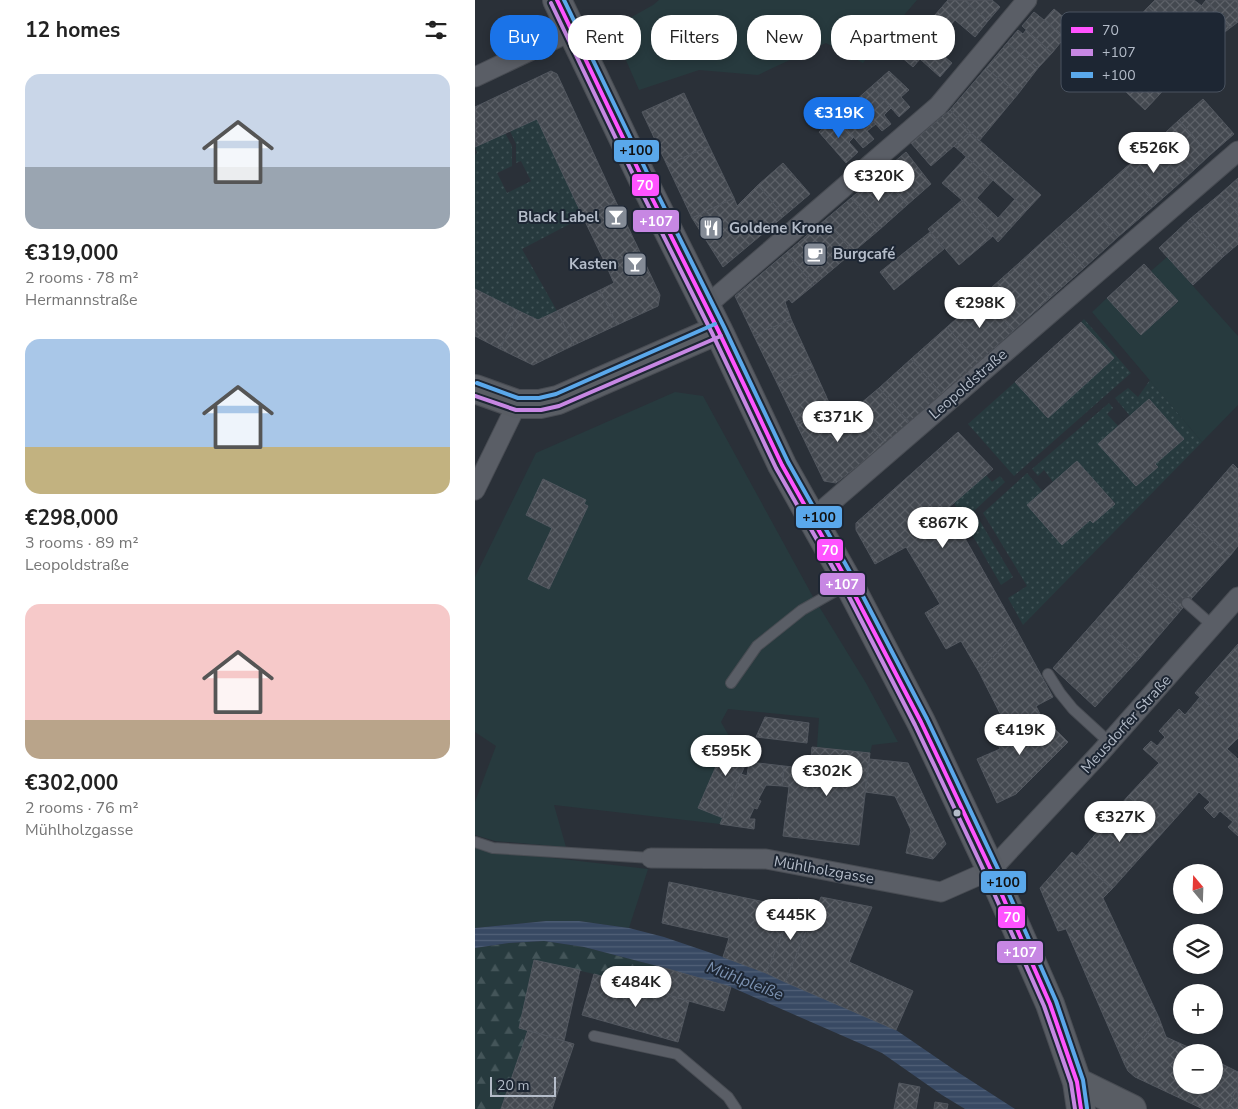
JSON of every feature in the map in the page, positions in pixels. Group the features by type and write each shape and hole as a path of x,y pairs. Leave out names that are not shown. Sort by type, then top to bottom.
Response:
{"main road":[{"path":"557,0 568,24"},
{"path":"585,60 718,330 781,465 849,584 921,722 991,870 1050,1004 1077,1082 1081,1109"},
{"path":"475,389 517,404 540,404 558,400 718,330"},
{"path":"1077,1082 1132,1109"}],"street":[{"path":"706,306 938,106 1027,0"},
{"path":"475,77 568,32"},
{"name":"Leopoldstraße","path":"812,519 1238,151"},
{"path":"475,490 517,404"},
{"name":"Meusdorfer Straße","path":"991,870 1109,742 1238,597"},
{"name":"Mühlholzgasse","path":"651,858 766,859 941,892 991,870"}],"lane":[{"path":"731,682 757,646 803,610 849,584"},
{"path":"1187,603 1213,626"},
{"path":"1048,674 1073,710 1109,742"},
{"path":"475,842 493,848 651,858"},
{"path":"594,1036 677,1054 728,1097 736,1109"}],"green space":[{"path":"659,0 917,0 904,15 831,15 831,46 826,43 821,45 821,15 747,15 747,60 790,60 758,75 699,70 639,90 626,60 641,60 641,15 635,15"},
{"path":"537,119 583,217 522,249 557,311 538,320 475,289 475,155 477,153 475,147 505,133 512,146 512,166 497,173 507,193 531,181 521,161 516,163 516,144 510,131"},
{"path":"1167,257 1238,336 1238,405 1202,442 1092,312 1107,298 1141,335 1178,302 1151,271"},
{"path":"1084,319 1131,373 1014,476 968,424 1015,382 1048,418 1114,358 1081,322"},
{"path":"1150,380 1202,442 1023,625 1008,598 1027,586 983,513 1027,473 1043,492 1027,505 1062,545 1090,520 1093,523 1115,503 1077,461 1053,482 1044,470 1038,476 1032,469 1109,403 1113,408 1107,414 1118,426 1099,444 1136,486 1158,467 1155,464 1184,439 1148,400 1130,416 1115,398 1128,388 1138,397"},
{"path":"675,392 703,396 812,595 866,683 898,742 872,745 870,753 817,747 819,718 728,709 721,722 729,736 699,807 723,818 720,824 554,805 566,847 495,841 475,835 475,802 496,746 475,732 475,577 536,453"},
{"path":"986,475 992,482 1000,476 1005,482 974,511 1013,577 1001,585 954,503"},
{"path":"475,847 492,851 648,869 629,928 579,921 546,921 475,928"},
{"path":"544,941 584,947 657,966 650,990 534,960 519,1028 528,1030 501,1109 475,1109 475,948 509,943"}],"water":[{"name":"Mühlpleiße","path":"546,921 579,921 629,928 664,937 766,973 896,1030 1015,1109 965,1109 882,1053 731,987 584,947 544,941 509,943 475,948 475,928"}],"building":[{"path":"948,0 964,0 988,21 975,37 955,20 955,15 935,15"},
{"path":"964,0 992,0 1000,7 988,21"},
{"path":"1155,0 1194,0 1202,6 1197,12 1154,12 1148,7"},
{"path":"1206,0 1216,12 1197,12"},
{"path":"1238,0 1238,22 1230,28 1225,22 1225,12 1216,12 1207,1"},
{"path":"1148,7 1154,12 1143,12"},
{"path":"1054,9 1061,15 1061,34 1044,20"},
{"path":"1034,12 1061,34 1061,42 1052,53 1022,26"},
{"path":"1225,22 1230,28 1225,32"},
{"path":"1018,30 1023,34 1026,30 1052,53 1038,68 1007,43"},
{"path":"1007,43 1038,68 1018,94 986,68"},
{"path":"905,60 919,60 913,67"},
{"path":"921,60 948,60 952,63 940,77"},
{"path":"986,68 1018,94 979,141 950,110"},
{"path":"551,71 557,74 616,202 583,217 537,119 475,147 475,107"},
{"path":"889,71 909,90 901,97 910,107 899,117 872,86"},
{"path":"872,86 891,108 884,115 891,124 882,131 855,101"},
{"path":"1126,92 1158,92 1160,94 1145,110"},
{"path":"684,93 709,146 667,165 642,112"},
{"path":"1203,99 1234,134 1210,155 1179,120"},
{"path":"855,101 876,124 867,131 874,139 863,148 836,117"},
{"path":"950,110 970,132 931,166 911,143"},
{"path":"836,117 854,137 849,142 858,152 846,163 819,132"},
{"path":"1179,120 1210,155 1183,180 1152,145"},
{"path":"970,132 1041,195 1027,210 954,146"},
{"path":"1152,145 1183,180 1156,204 1124,169"},
{"path":"709,146 734,198 692,218 667,165"},
{"path":"906,152 931,184 907,205 880,174"},
{"path":"966,157 993,180 977,198 998,218 1015,199 1027,210 998,242 962,200 942,183"},
{"path":"783,163 810,194 784,216 758,185"},
{"path":"1124,169 1156,204 1118,237 1087,202"},
{"path":"880,174 907,205 879,230 851,198"},
{"path":"1238,178 1238,215 1220,194"},
{"path":"758,185 784,216 723,267 692,218 734,198 737,206"},
{"path":"1220,194 1238,215 1238,244 1224,256 1190,219"},
{"path":"851,198 879,230 853,252 825,220"},
{"path":"962,200 993,236 959,265 928,229"},
{"path":"616,202 639,250 606,265 583,217"},
{"path":"1087,202 1118,237 1085,267 1053,232"},
{"path":"1190,219 1224,256 1193,285 1159,248"},
{"path":"825,220 853,252 814,285 786,253"},
{"path":"930,232 944,249 894,290 880,272"},
{"path":"1053,232 1085,267 1050,298 1019,263"},
{"path":"639,250 660,295 658,306 617,325 600,290 614,283 606,265"},
{"path":"786,253 814,285 792,303 789,299 785,302 791,319 754,336 735,296"},
{"path":"1019,263 1050,298 1013,331 982,296"},
{"path":"1144,264 1178,301 1141,335 1107,298"},
{"path":"475,289 519,311 500,349 475,336"},
{"path":"600,290 617,325 574,345 557,311"},
{"path":"982,296 1013,331 978,362 947,327"},
{"path":"519,311 538,320 557,311 574,345 533,365 500,349"},
{"path":"791,319 813,367 777,383 754,336"},
{"path":"1081,322 1114,358 1048,418 1015,382"},
{"path":"947,327 978,362 942,394 911,359"},
{"path":"911,359 942,394 910,423 879,388"},
{"path":"813,367 831,407 796,423 777,383"},
{"path":"879,388 910,423 885,444 854,409"},
{"path":"1149,399 1184,439 1155,464 1158,467 1136,486 1098,444"},
{"path":"831,407 840,425 854,409 885,444 836,483 824,481 796,423"},
{"path":"958,432 993,469 948,508 1017,631 979,672 961,641 946,649 925,613 940,604 906,547 875,564 856,530 856,523"},
{"path":"1077,461 1115,504 1093,523 1090,520 1062,545 1027,505"},
{"path":"1233,464 1238,469 1238,546 1230,556 1186,518"},
{"path":"543,479 586,500 584,504 588,506 549,589 528,579 552,528 526,515"},
{"path":"1186,518 1230,556 1181,610 1138,572"},
{"path":"1138,572 1181,610 1139,659 1095,621"},
{"path":"1095,621 1139,659 1095,707 1053,668"},
{"path":"1017,631 1053,697 1036,706 1040,714 1008,729 979,672"},
{"path":"1238,644 1238,731 1195,693"},
{"path":"1200,697 1238,731 1238,738 1227,749 1238,759 1238,816 1233,822 1220,811 1214,818 1204,808 1210,802 1199,792 1165,830 1128,796 1159,763 1143,749 1151,741 1157,746 1165,737 1159,731 1179,709 1185,715"},
{"path":"1040,714 1068,742 1016,794 997,803 977,759 1000,749 994,735"},
{"path":"765,717 809,723 807,743 756,737"},
{"path":"729,736 753,746 723,818 698,808"},
{"path":"812,747 870,753 859,845 783,836 789,787 782,786 784,766 810,769"},
{"path":"869,759 908,763 946,844 933,859 906,853 911,830 895,796 865,792"},
{"path":"749,762 784,766 782,786 766,785 758,800 761,801 757,809 754,808 749,819 755,819 754,829 720,824 741,774 747,776"},
{"path":"1128,796 1165,830 1112,889 1076,857"},
{"path":"1238,816 1238,836 1228,827"},
{"path":"1072,852 1112,889 1103,898 1159,1018 1124,1063 1066,929 1058,931 1040,888"},
{"path":"669,882 765,902 763,914 784,917 784,920 788,921 766,973 723,957 729,938 662,923"},
{"path":"821,897 872,907 849,962 913,991 896,1030 785,982"},
{"path":"798,899 816,907 785,982 766,973"},
{"path":"534,960 580,970 564,1041 519,1028"},
{"path":"657,966 731,987 724,1011 650,990"},
{"path":"594,974 689,1001 678,1042 582,1015"},
{"path":"1159,1018 1166,1037 1181,1044 1173,1044 1173,1094 1223,1094 1223,1064 1238,1072 1238,1087 1226,1109 1203,1109 1135,1077 1128,1071 1124,1063"},
{"path":"528,1030 574,1044 552,1109 501,1109"},
{"path":"899,1083 920,1087 916,1109 894,1109"},
{"path":"1238,1087 1238,1109 1226,1109"},
{"path":"935,1102 948,1104 947,1109 934,1109"}],"transit line":[{"name":"70","path":"557,0 782,465 849,584 941,764 991,870 1050,1004 1077,1082 1081,1109"},
{"name":"+100","path":"564,0 788,462 855,581 947,761 997,867 1056,1001 1083,1080 1087,1108"},
{"name":"+107","path":"551,3 776,468 844,587 935,767 985,873 1044,1006 1071,1083 1075,1109"},
{"name":"+100","path":"477,383 518,398 539,398 556,394 715,324"},
{"name":"+107","path":"475,396 516,410 541,410 559,406 721,336"}],"place":[{"name":"Black Label","path":"616,217"},
{"name":"Goldene Krone","path":"711,228"},
{"name":"Burgcafé","path":"815,254"},
{"name":"Kasten","path":"635,264"}]}
